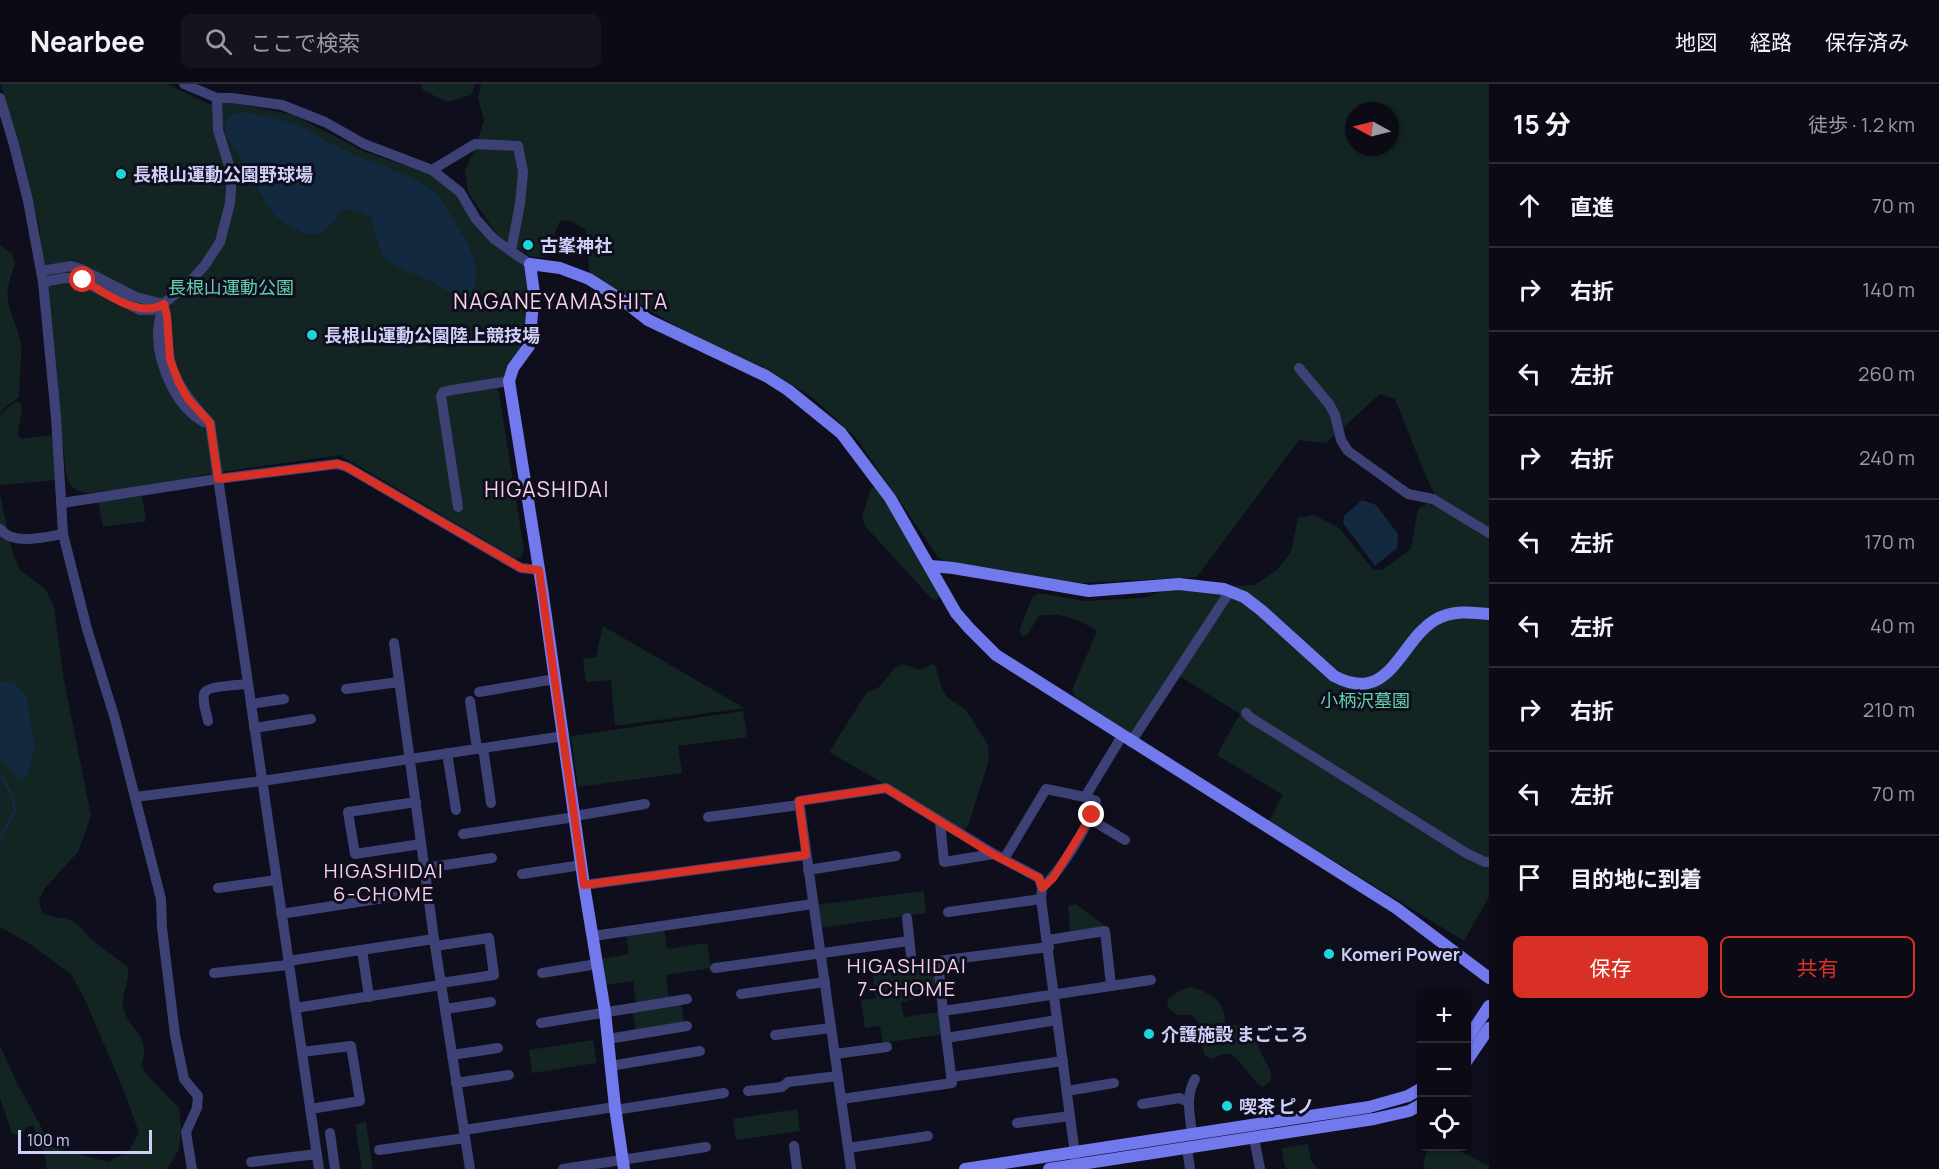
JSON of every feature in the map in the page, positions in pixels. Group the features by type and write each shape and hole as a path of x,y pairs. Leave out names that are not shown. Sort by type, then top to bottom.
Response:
{"street":[{"path":"184,84 218,98 282,105 325,122 364,144 432,170 460,192 476,219 494,239 530,264 560,268 589,279 648,320 766,376 788,390 841,433 890,498 956,613 996,655 1396,908 1489,978"},
{"path":"0,98 28,201 42,277 63,534 87,629 115,719 161,899 162,928 175,1035 184,1079 198,1095 197,1108 186,1132 192,1169"},
{"path":"42,277 77,279 140,310 152,310 164,304 188,284 215,253 230,202 232,175 218,130 218,98"},
{"path":"432,170 475,144 518,146 523,172 520,204 511,250"},
{"path":"530,264 534,293 529,346 513,368 509,381 605,1012 623,1164"},
{"path":"164,304 158,335 163,364 171,383 190,412 201,421 210,423 319,1169"},
{"path":"1299,368 1329,404 1335,415 1341,440 1348,451 1408,494 1433,499 1489,533"},
{"path":"458,507 441,396 443,392 452,390 509,381"},
{"path":"62,503 218,479 338,464 347,467 521,568 539,570"},
{"path":"0,529 15,538 63,534"},
{"path":"931,566 1089,591 1179,584 1230,591 1244,597 1261,610 1334,676 1345,682 1360,685 1376,681 1388,673 1423,628 1436,619 1467,612 1489,614"},
{"path":"1085,797 1230,591"},
{"path":"394,644 429,891 434,943 470,1169"},
{"path":"479,692 555,679"},
{"path":"208,721 205,692 211,688 248,684"},
{"path":"350,692 399,684"},
{"path":"250,704 284,699"},
{"path":"470,701 491,803"},
{"path":"1246,713 1466,853 1489,862"},
{"path":"254,728 311,719"},
{"path":"135,797 262,782 564,735"},
{"path":"447,753 456,810"},
{"path":"851,1169 799,801 886,788 999,857 1039,878 1076,1162"},
{"path":"948,912 1042,893 1090,819 1096,801 1046,789 999,857"},
{"path":"416,802 348,812 355,854 422,844"},
{"path":"463,834 645,804"},
{"path":"708,817 799,805"},
{"path":"1090,819 1125,840"},
{"path":"940,822 944,862 999,857"},
{"path":"584,885 806,855"},
{"path":"808,870 896,856"},
{"path":"425,868 492,858"},
{"path":"522,874 582,865"},
{"path":"218,888 276,880"},
{"path":"280,914 429,891"},
{"path":"593,936 813,904"},
{"path":"907,918 911,956"},
{"path":"842,1099 952,1083 938,961 1105,931 1111,985"},
{"path":"214,973 362,950 489,938 494,975 295,1008"},
{"path":"715,968 909,941"},
{"path":"362,950 369,997"},
{"path":"542,973 597,964"},
{"path":"943,1011 1150,980"},
{"path":"741,994 825,982"},
{"path":"541,1023 687,999"},
{"path":"445,1008 490,1002"},
{"path":"1471,1035 1489,1006"},
{"path":"946,1038 1057,1020"},
{"path":"608,1039 687,1026"},
{"path":"775,1035 831,1028"},
{"path":"1471,1056 1489,1028"},
{"path":"302,1052 351,1046 360,1101 310,1109"},
{"path":"835,1054 887,1047"},
{"path":"452,1055 498,1048"},
{"path":"610,1066 700,1051"},
{"path":"951,1077 1063,1061"},
{"path":"456,1083 509,1075"},
{"path":"748,1091 782,1087 788,1082 838,1076"},
{"path":"1192,1134 1188,1103 1190,1088 1195,1079"},
{"path":"1067,1091 1113,1083"},
{"path":"1049,1169 1192,1134 1369,1107 1408,1096 1417,1091"},
{"path":"379,1150 615,1109 724,1093"},
{"path":"1142,1104 1180,1098 1188,1103"},
{"path":"965,1169 1076,1162 1187,1148 1374,1119 1409,1111 1417,1107"},
{"path":"1017,1123 1070,1116"},
{"path":"330,1133 335,1169"},
{"path":"848,1148 928,1136"},
{"path":"1254,1138 1260,1169"},
{"path":"794,1146 797,1169"},
{"path":"563,1169 623,1164 706,1147"},
{"path":"1187,1148 1190,1169"},
{"path":"251,1162 317,1154"}],"green space":[{"name":"長根山運動公園","path":"1,84 167,84 209,104 229,102 294,115 363,151 426,173 455,194 470,217 524,267 530,292 524,341 498,387 524,550 521,558 515,558 340,455 201,475 177,484 86,493 72,486 66,473 40,229"},
{"path":"421,84 475,84 471,95 447,102 423,90"},
{"path":"481,84 1489,84 1489,529 1437,499 1395,399 1380,394 1326,443 1299,440 1197,577 1081,583 950,565 938,557 857,439 812,397 770,371 702,341 590,276 585,229 568,220 560,221 545,257 532,257 498,236 468,192 465,171 484,120 478,98"},
{"path":"0,245 12,254 15,264 8,288 8,304 20,340 21,352 19,397 0,412"},
{"path":"15,402 20,403 22,410 18,433 21,439 52,435 56,480 2,485 0,483 0,414"},
{"path":"876,487 881,491 933,582 939,596 936,600 932,599 865,526 862,517 871,488"},
{"path":"0,495 12,550 20,570 46,590 54,607 64,680 91,816 78,852 44,889 39,901 42,913 77,924 90,938 128,967 123,1004 129,1021 144,1045 141,1066 179,1108 181,1128 179,1149 167,1169 47,1169 45,1155 33,1125 27,1127 20,1136 12,1133 0,1098 0,1046 17,1083 52,1147 108,1162 129,1151 139,1133 126,1096 86,1002 71,974 27,942 0,927"},
{"path":"142,496 146,521 103,527 98,502"},
{"name":"小柄沢墓園","path":"1428,503 1489,535 1489,897 1464,941 1269,821 1283,795 1217,755 1240,714 1173,672 1132,734 1076,698 1072,690 1097,631 1076,620 1047,615 1039,616 1027,635 1022,636 1019,631 1032,598 1038,593 1085,601 1143,598 1164,591 1254,585 1277,570 1291,552 1298,518 1314,515 1339,528 1373,569 1382,570 1411,549 1418,509"},
{"path":"603,626 744,708 615,726 611,680 586,682 583,659 596,657"},
{"path":"903,664 920,670 932,664 936,667 942,690 947,697 966,710 988,745 989,760 968,826 964,830 829,752 867,692 879,687 895,668"},
{"path":"743,711 747,737 678,746 682,773 578,787 571,736"},
{"path":"924,891 926,913 819,928 816,905"},
{"path":"1076,904 1106,927 1070,931 1068,906"},
{"path":"664,927 667,949 707,943 711,968 666,975 669,998 636,1003 633,981 605,985 601,959 629,954 626,933"},
{"path":"933,964 937,987 914,990 915,999 901,1002 904,1017 940,1012 944,1034 883,1043 880,1026 865,1028 861,1000 876,998 872,973"},
{"path":"1192,987 1216,999 1223,1009 1225,1023 1235,1025 1245,1023 1254,1030 1260,1051 1271,1072 1270,1081 1263,1087 1232,1055 1224,1054 1210,1059 1204,1054 1198,1023 1192,1015 1177,1015 1168,1007 1167,999 1183,989"},
{"path":"681,1002 684,1022 636,1030 632,1009"},
{"path":"593,1040 597,1063 532,1073 529,1050"},
{"path":"797,1109 800,1131 736,1140 733,1119"},
{"path":"366,1122 373,1169 362,1169 355,1124"},
{"path":"1308,1144 1311,1161 1318,1169 1287,1169 1282,1148"},
{"path":"1427,1151 1460,1151 1489,1166 1489,1169 1426,1169 1423,1164"}],"water":[{"path":"243,112 296,125 349,153 405,175 432,190 439,196 473,258 476,278 470,299 460,299 435,283 389,263 382,254 370,217 360,212 343,210 325,230 317,234 305,234 275,216 225,133 228,118"},
{"path":"1362,500 1376,505 1398,534 1397,548 1375,566 1343,523 1344,516"},
{"path":"0,681 15,683 26,696 35,748 26,778 19,780 0,758"}],"waterway":[{"path":"0,774 12,795 15,811 0,838"}],"place":[{"name":"長根山運動公園野球場","path":"121,174"},
{"name":"古峯神社","path":"528,245"},
{"name":"長根山運動公園陸上競技場","path":"312,335"},
{"name":"Komeri Power","path":"1329,954"},
{"name":"介護施設 まごころ","path":"1149,1034"},
{"name":"喫茶 ピノ","path":"1227,1106"}],"district":[{"name":"NAGANEYAMASHITA","path":"561,301"},
{"name":"HIGASHIDAI","path":"547,489"},
{"name":"HIGASHIDAI 6-CHOME","path":"384,882"},
{"name":"HIGASHIDAI 7-CHOME","path":"907,976"}],"route":[{"path":"83,280 140,310 152,310 164,304 170,360 188,399 210,423 218,479 338,464 347,467 521,568 539,570 584,885 806,855 799,801 886,788 994,855 1039,878 1042,888 1053,878 1092,815"}]}
